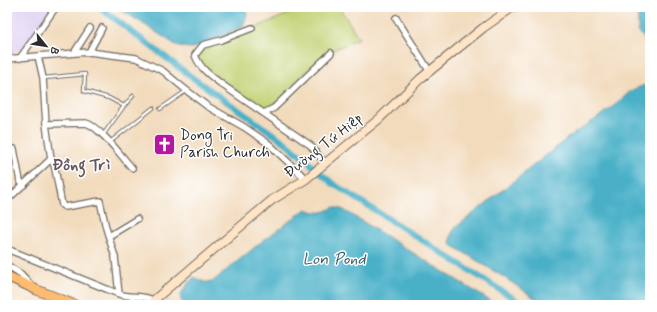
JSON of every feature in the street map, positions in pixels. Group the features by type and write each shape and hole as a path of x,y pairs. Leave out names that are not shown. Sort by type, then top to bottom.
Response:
{"main road":[{"path":"7,276 75,305"}],"street":[{"path":"20,58 56,7"},
{"name":"Đường Tứ Hiệp","path":"153,303 272,200 308,177 323,165 379,119 420,79 483,28 513,7"},
{"path":"396,18 430,72"},
{"path":"74,53 90,28"},
{"path":"89,52 102,28"},
{"path":"252,28 203,45 195,55 198,62 213,78 310,144 323,165"},
{"path":"7,60 89,52 136,58 164,71 207,106 244,127 269,144 308,177"},
{"path":"264,113 274,108 331,53"},
{"path":"38,56 43,78 46,124 51,160 54,164 62,205 65,207 100,201 115,256 119,294"},
{"path":"46,124 90,124 110,142 132,168"},
{"path":"7,130 9,150 14,149 20,181 24,185"},
{"path":"7,200 51,160"},
{"path":"109,236 137,219"},
{"path":"7,249 119,294 134,298 148,298 153,303"},
{"path":"7,264 21,274 37,290"}],"lane":[{"path":"43,78 85,74 84,91 109,98 124,106"},
{"path":"160,109 186,90"},
{"path":"103,136 133,96"},
{"path":"110,142 153,108"}],"shaded area":[{"path":"11,7 56,7 23,50 7,52 7,12"}],"green space":[{"path":"305,7 339,7 359,38 323,55 274,104 263,110 202,65 197,55 204,49"}],"water":[{"path":"117,7 246,7 247,14 243,27 193,48 179,47"},
{"path":"633,7 650,7 650,46 638,31 638,17"},
{"path":"650,83 650,305 545,305 450,244 451,235 455,228 569,137 609,110 632,90"},
{"name":"Lon Pond","path":"334,207 344,210 497,305 186,305 181,300 181,294 187,284 194,277 204,282 212,282 261,242 306,209 314,212 320,212 327,211"}],"waterway":[{"path":"99,7 193,78 286,143 332,183 524,305"}],"place":[{"name":"Dong Tri Parish Church","path":"165,144"}],"district":[{"name":"Đồng Trì","path":"81,164"}]}
